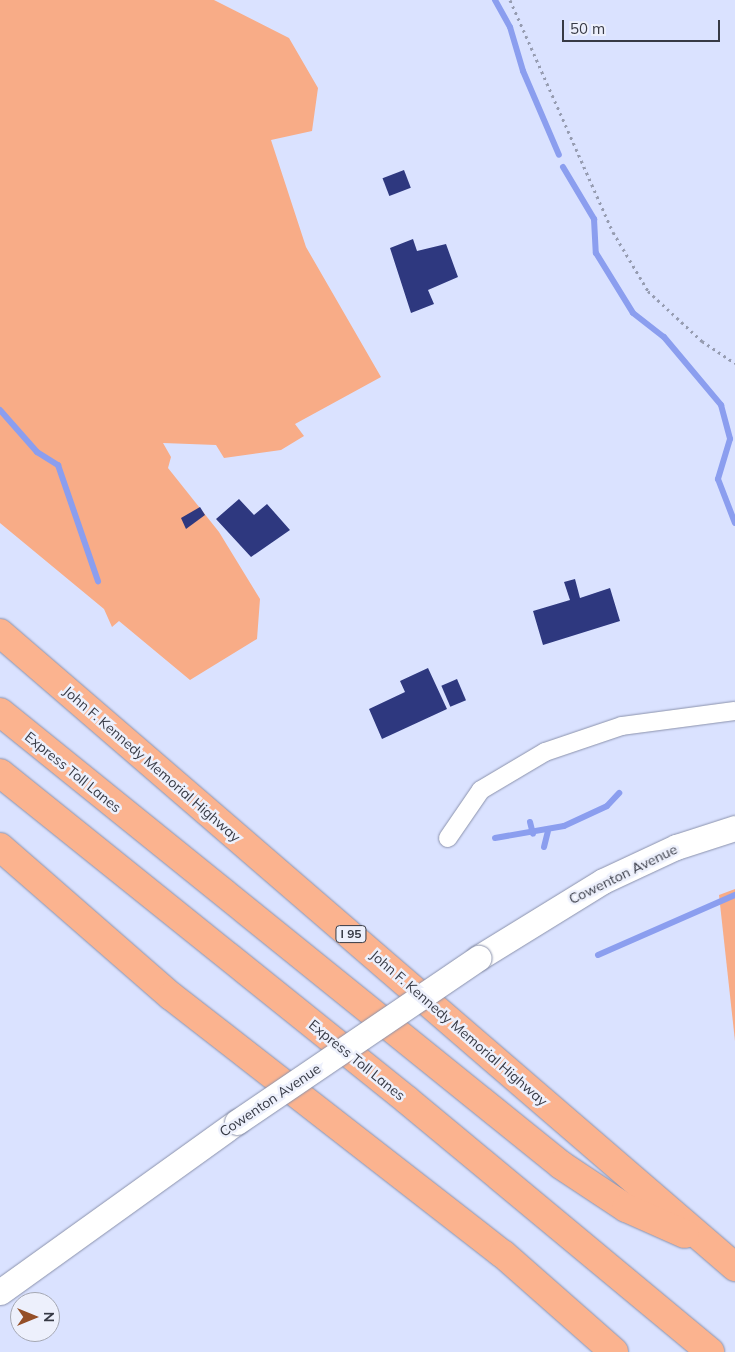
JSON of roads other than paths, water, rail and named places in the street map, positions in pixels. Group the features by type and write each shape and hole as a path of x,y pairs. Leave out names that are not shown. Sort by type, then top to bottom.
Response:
{"highway":[{"name":"John F. Kennedy Memorial Highway","path":"0,633 735,1267"},
{"name":"Express Toll Lanes","path":"0,712 561,1165 626,1208 670,1230 700,1238"},
{"name":"Express Toll Lanes","path":"0,773 407,1100 710,1352"},
{"path":"0,847 172,996 503,1254 614,1352"}],"street":[{"path":"448,838 481,790 545,752 622,726 735,711"},
{"name":"Cowenton Avenue","path":"0,1292 237,1122 478,958 603,881 676,847 735,828"}],"waterway":[{"path":"495,0 510,27 523,71 559,155"},
{"path":"563,167 594,219 596,253 633,313 664,337 721,405 730,439 718,479 735,523"},
{"path":"0,410 37,452 58,465 98,581"},
{"path":"495,838 564,826 607,806 619,793"},
{"path":"530,822 533,834"},
{"path":"544,847 548,831"},
{"path":"598,955 735,895"}]}
